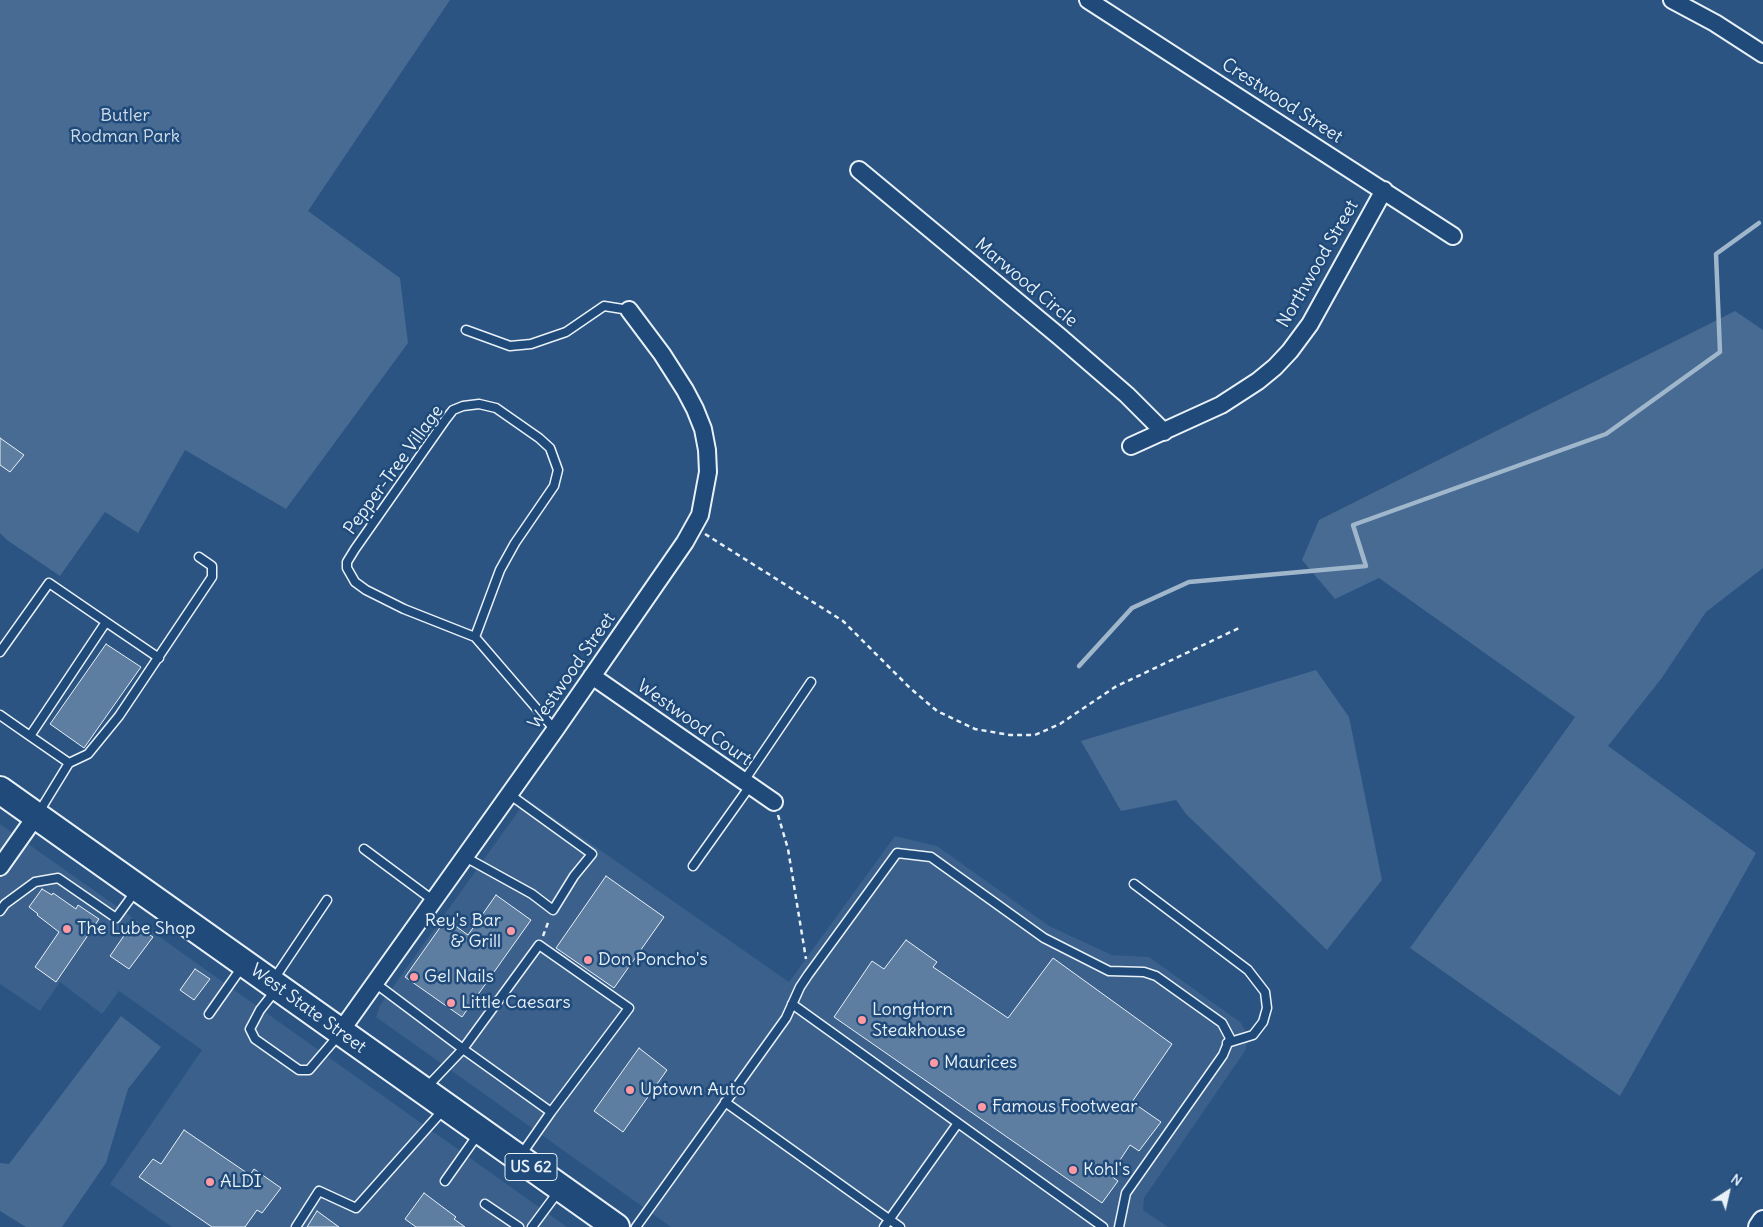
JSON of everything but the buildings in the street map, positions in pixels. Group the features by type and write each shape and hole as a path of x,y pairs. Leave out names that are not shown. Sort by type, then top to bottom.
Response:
{"highway":[{"name":"West State Street","path":"0,790 616,1227"}],"street":[{"name":"Crestwood Street","path":"1088,0 1453,236"},
{"path":"1672,0 1715,23 1763,54"},
{"name":"Marwood Circle","path":"859,170 1060,336 1128,395 1164,432"},
{"name":"Northwood Street","path":"1131,446 1221,405 1240,394 1258,381 1290,351 1310,324 1384,190"},
{"name":"Westwood Street","path":"340,1032 555,730 685,542 700,515 708,472 707,450 703,429 696,409 685,390 662,354 629,310"},
{"name":"Westwood Court","path":"592,676 774,802"},
{"path":"0,867 36,816"},
{"path":"1759,1227 1763,1221"}],"lane":[{"path":"466,330 510,346 531,344 566,332 604,306 629,310"},
{"name":"Pepper-Tree Village","path":"475,636 500,570 515,543 554,486 558,470 550,448 539,438 496,408 479,404 463,406 453,410 355,549 347,562 347,568 350,577 366,590 404,609 475,636 555,730"},
{"path":"36,816 69,763 88,754 119,716 212,577 212,566 199,557"},
{"path":"0,652 49,583 159,658"},
{"path":"30,736 106,622"},
{"path":"694,866 810,682"},
{"path":"0,716 69,763"},
{"path":"465,857 532,894 553,910 574,876 592,854 509,794"},
{"path":"364,849 434,901"},
{"path":"636,1227 786,1018 800,987 808,975 898,853 931,857 1044,938 1109,971 1144,972 1156,976 1222,1023 1230,1038 1223,1055 1126,1193 1119,1227"},
{"path":"2,905 35,882 58,878 116,918 138,888"},
{"path":"1134,884 1248,970 1265,992 1267,1008 1263,1022 1253,1035 1227,1043"},
{"path":"327,900 274,985 250,1029 255,1039 299,1070 309,1070 340,1032"},
{"path":"423,1091 463,1049 539,945 629,1008 518,1158"},
{"path":"209,1014 244,963"},
{"path":"376,982 463,1049 551,1112"},
{"path":"792,1004 1103,1227"},
{"path":"725,1102 900,1227"},
{"path":"296,1227 319,1191 356,1208 446,1108"},
{"path":"884,1227 958,1123"},
{"path":"445,1181 480,1132"},
{"path":"532,1227 560,1188"},
{"path":"485,1204 519,1227"}],"path":[{"path":"693,527 843,621 910,688 937,711 975,729 1010,736 1035,735 1060,724 1115,687 1239,628"},
{"path":"774,802 788,849 808,975"},
{"path":"539,945 553,910"}],"shaded area":[{"path":"527,799 789,982 895,836 937,846 1049,926 1112,955 1149,957 1240,1022 1249,1036 1245,1051 1144,1198 1143,1210 1168,1227 671,1227 376,1017 380,1005"},
{"path":"0,824 567,1227 172,1227 110,1184 202,1050 119,991 102,1014 60,982 40,1011 0,984"}],"green space":[{"name":"Butler Rodman Park","path":"0,0 450,0 308,211 400,278 408,343 286,509 185,450 138,533 105,512 60,576 7,540 0,533"},
{"path":"1735,311 1763,330 1763,568 1706,612 1661,679 1608,746 1756,853 1620,1096 1410,948 1575,717 1379,578 1335,599 1302,560 1319,520"},
{"path":"1316,670 1349,717 1382,880 1327,950 1186,814 1176,800 1121,811 1081,741"},
{"path":"121,1016 161,1047 128,1089 106,1163 62,1227 26,1227 0,1211 0,1163 9,1164"}],"waterway":[{"path":"1079,666 1132,608 1189,582 1366,566 1353,525 1606,434 1720,352 1716,254 1759,223"}],"place":[{"name":"The Lube Shop","path":"67,929"},
{"name":"Rey's Bar & Grill","path":"511,931"},
{"name":"Don Poncho's","path":"588,960"},
{"name":"Gel Nails","path":"414,977"},
{"name":"Little Caesars","path":"451,1003"},
{"name":"LongHorn Steakhouse","path":"862,1020"},
{"name":"Maurices","path":"934,1063"},
{"name":"Uptown Auto","path":"630,1090"},
{"name":"Famous Footwear","path":"982,1107"},
{"name":"Kohl's","path":"1073,1170"},
{"name":"ALDI","path":"210,1182"}]}
